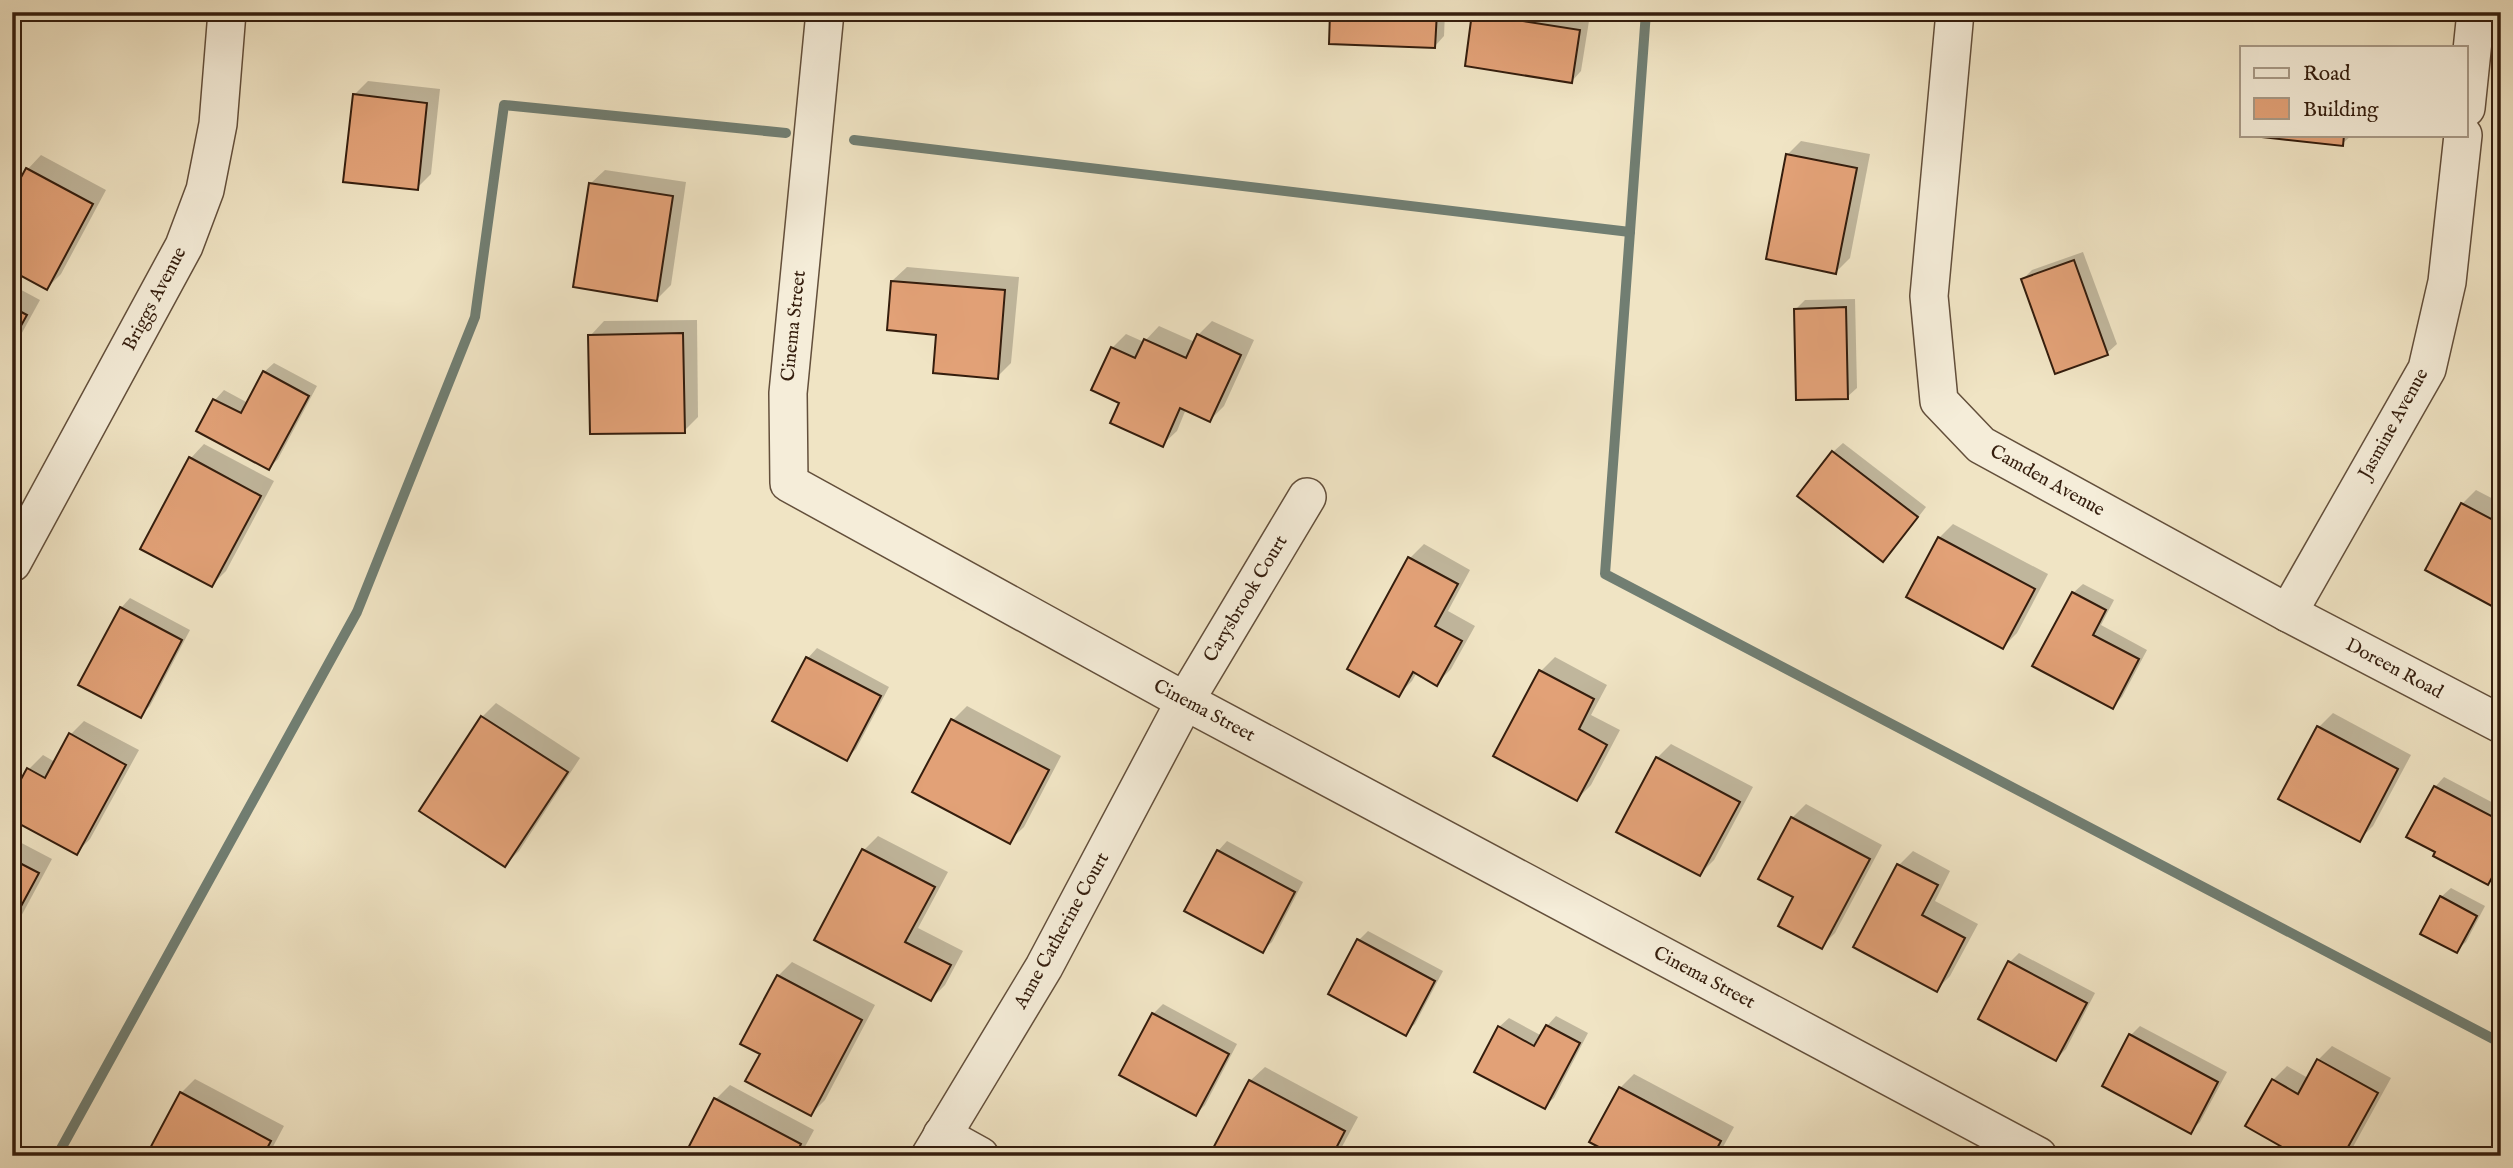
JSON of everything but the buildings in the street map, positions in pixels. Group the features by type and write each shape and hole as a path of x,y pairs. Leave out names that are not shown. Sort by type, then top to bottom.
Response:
{"street":[{"name":"Briggs Avenue","path":"12,563 184,246 205,190 218,124 227,12"},
{"name":"Cinema Street","path":"825,12 788,393 789,483 1185,701 2038,1156"},
{"name":"Camden Avenue","path":"1955,12 1929,296 1940,401 1981,445 2288,613"},
{"path":"2468,89 2476,12"},
{"name":"Jasmine Avenue","path":"2288,613 2427,369 2447,282 2463,136"},
{"name":"Carysbrook Court","path":"1185,701 1307,497"},
{"name":"Doreen Road","path":"2288,613 2501,724"},
{"name":"Anne Catherine Court","path":"936,1146 1044,967 1185,701"},
{"path":"936,1146 979,1156"}],"waterway":[{"path":"1646,12 1605,574 2501,1043"},
{"path":"57,1156 357,612 475,317 504,105 786,133"},
{"path":"854,140 1630,232"}]}
